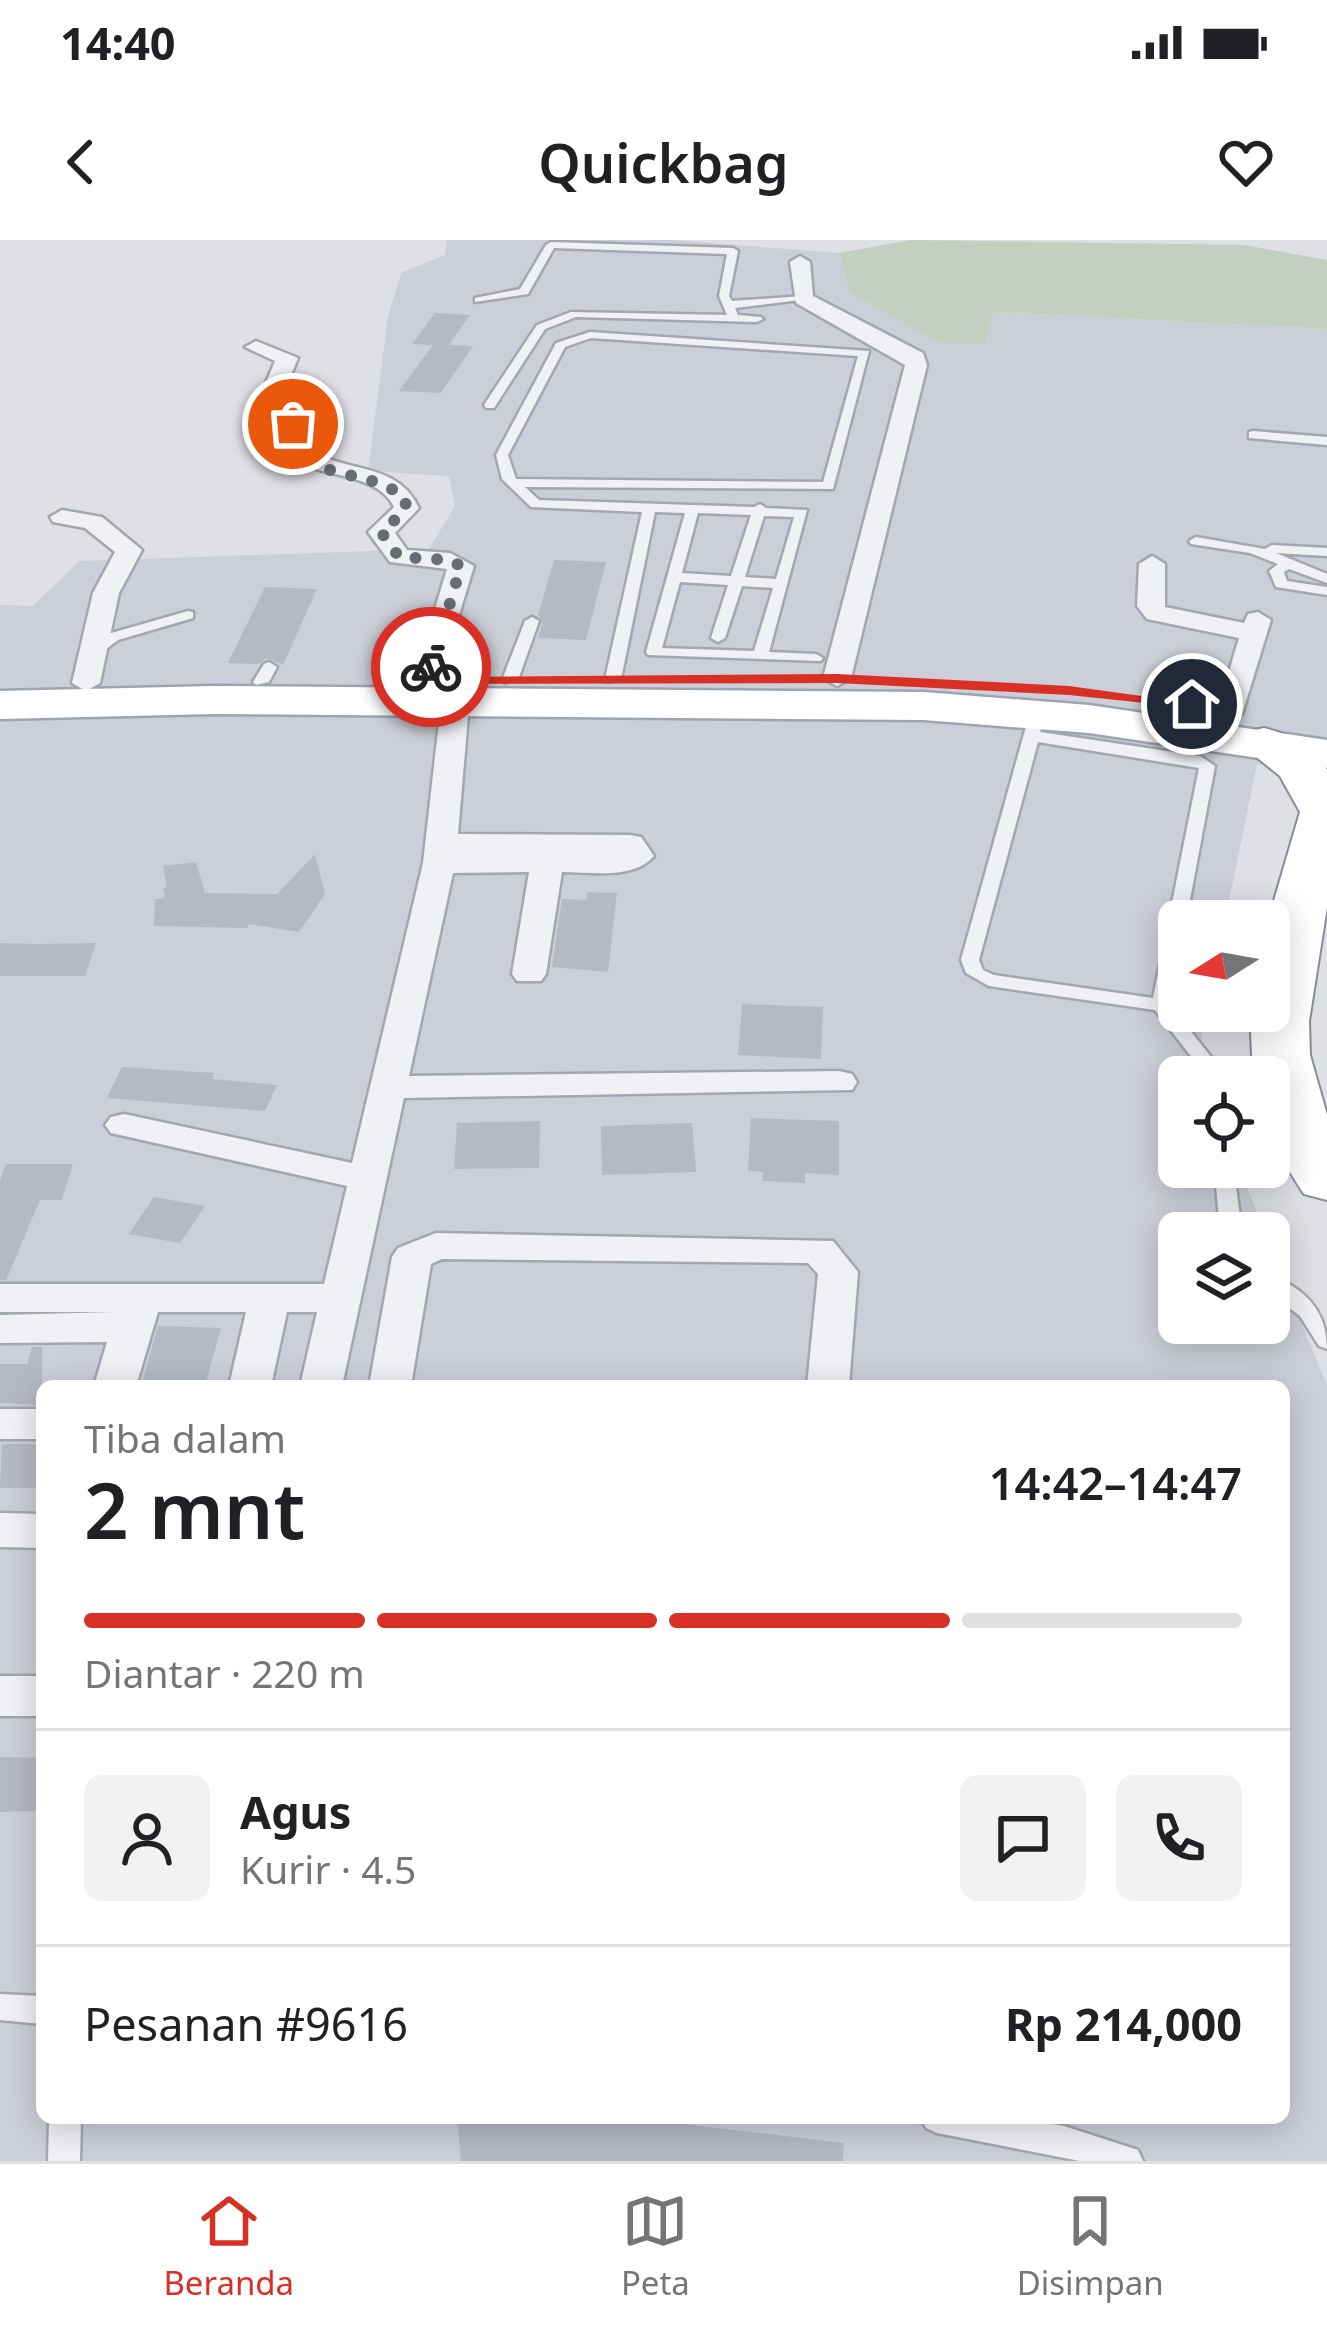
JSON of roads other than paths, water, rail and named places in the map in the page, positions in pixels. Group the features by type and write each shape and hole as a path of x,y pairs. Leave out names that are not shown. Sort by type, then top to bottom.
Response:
{"highway":[{"path":"1248,726 1300,767 1326,811 1295,932 1278,1048 1284,1085 1327,1180"}],"main road":[{"path":"0,685 91,667 163,689 922,694 1173,714 1326,736"},
{"path":"132,683 265,674 441,692 510,680 821,672 1069,690 1248,726 1326,736"},
{"path":"214,700 349,690"},
{"path":"0,705 441,692 924,706 1034,725 1248,726"}],"street":[{"path":"800,262 801,296 906,356 821,672"},
{"path":"256,347 287,358 276,386 303,457 398,491 407,508 381,532 399,557 450,560 461,566 441,692 440,854 322,1380"},
{"path":"62,517 93,522 129,550 94,628 91,667"},
{"path":"1152,564 1150,606 1156,614 1257,626 1248,726"},
{"path":"440,854 548,853 529,974"},
{"path":"389,1087 839,1082"},
{"path":"124,1125 365,1178"},
{"path":"391,1380 412,1257 436,1246 819,1250 838,1272 829,1380"},
{"path":"0,1298 136,1314"},
{"path":"0,1329 268,1299 339,1298"},
{"path":"251,1380 268,1299"},
{"path":"117,1380 136,1314"},
{"path":"0,1424 36,1424"},
{"path":"0,1530 36,1531"},
{"path":"0,1696 36,1696"}],"lane":[{"path":"479,300 523,292 547,246 585,242 733,251 726,300 734,319"},
{"path":"726,300 801,296"},
{"path":"490,405 543,326 586,313 757,320"},
{"path":"760,657 803,514 760,508 536,504 501,466 502,455 560,345 572,338 590,335 906,356"},
{"path":"513,483 828,486 865,353"},
{"path":"1253,435 1327,441"},
{"path":"613,679 649,508"},
{"path":"694,508 652,652 760,657 821,672"},
{"path":"718,638 760,508"},
{"path":"1196,541 1327,552"},
{"path":"1253,549 1327,579"},
{"path":"1289,563 1276,572 1281,584 1327,591"},
{"path":"673,577 782,584"},
{"path":"91,667 113,637 188,615"},
{"path":"510,680 532,621"},
{"path":"1158,1005 989,980 975,973 970,960 1034,725 1200,761 1209,771 1183,900"},
{"path":"1182,1032 1201,1056"},
{"path":"1290,1298 1308,1311 1327,1341"},
{"path":"0,2007 36,2010"},
{"path":"64,2161 65,2124"},
{"path":"970,2124 1064,2141 1127,2161"}]}
